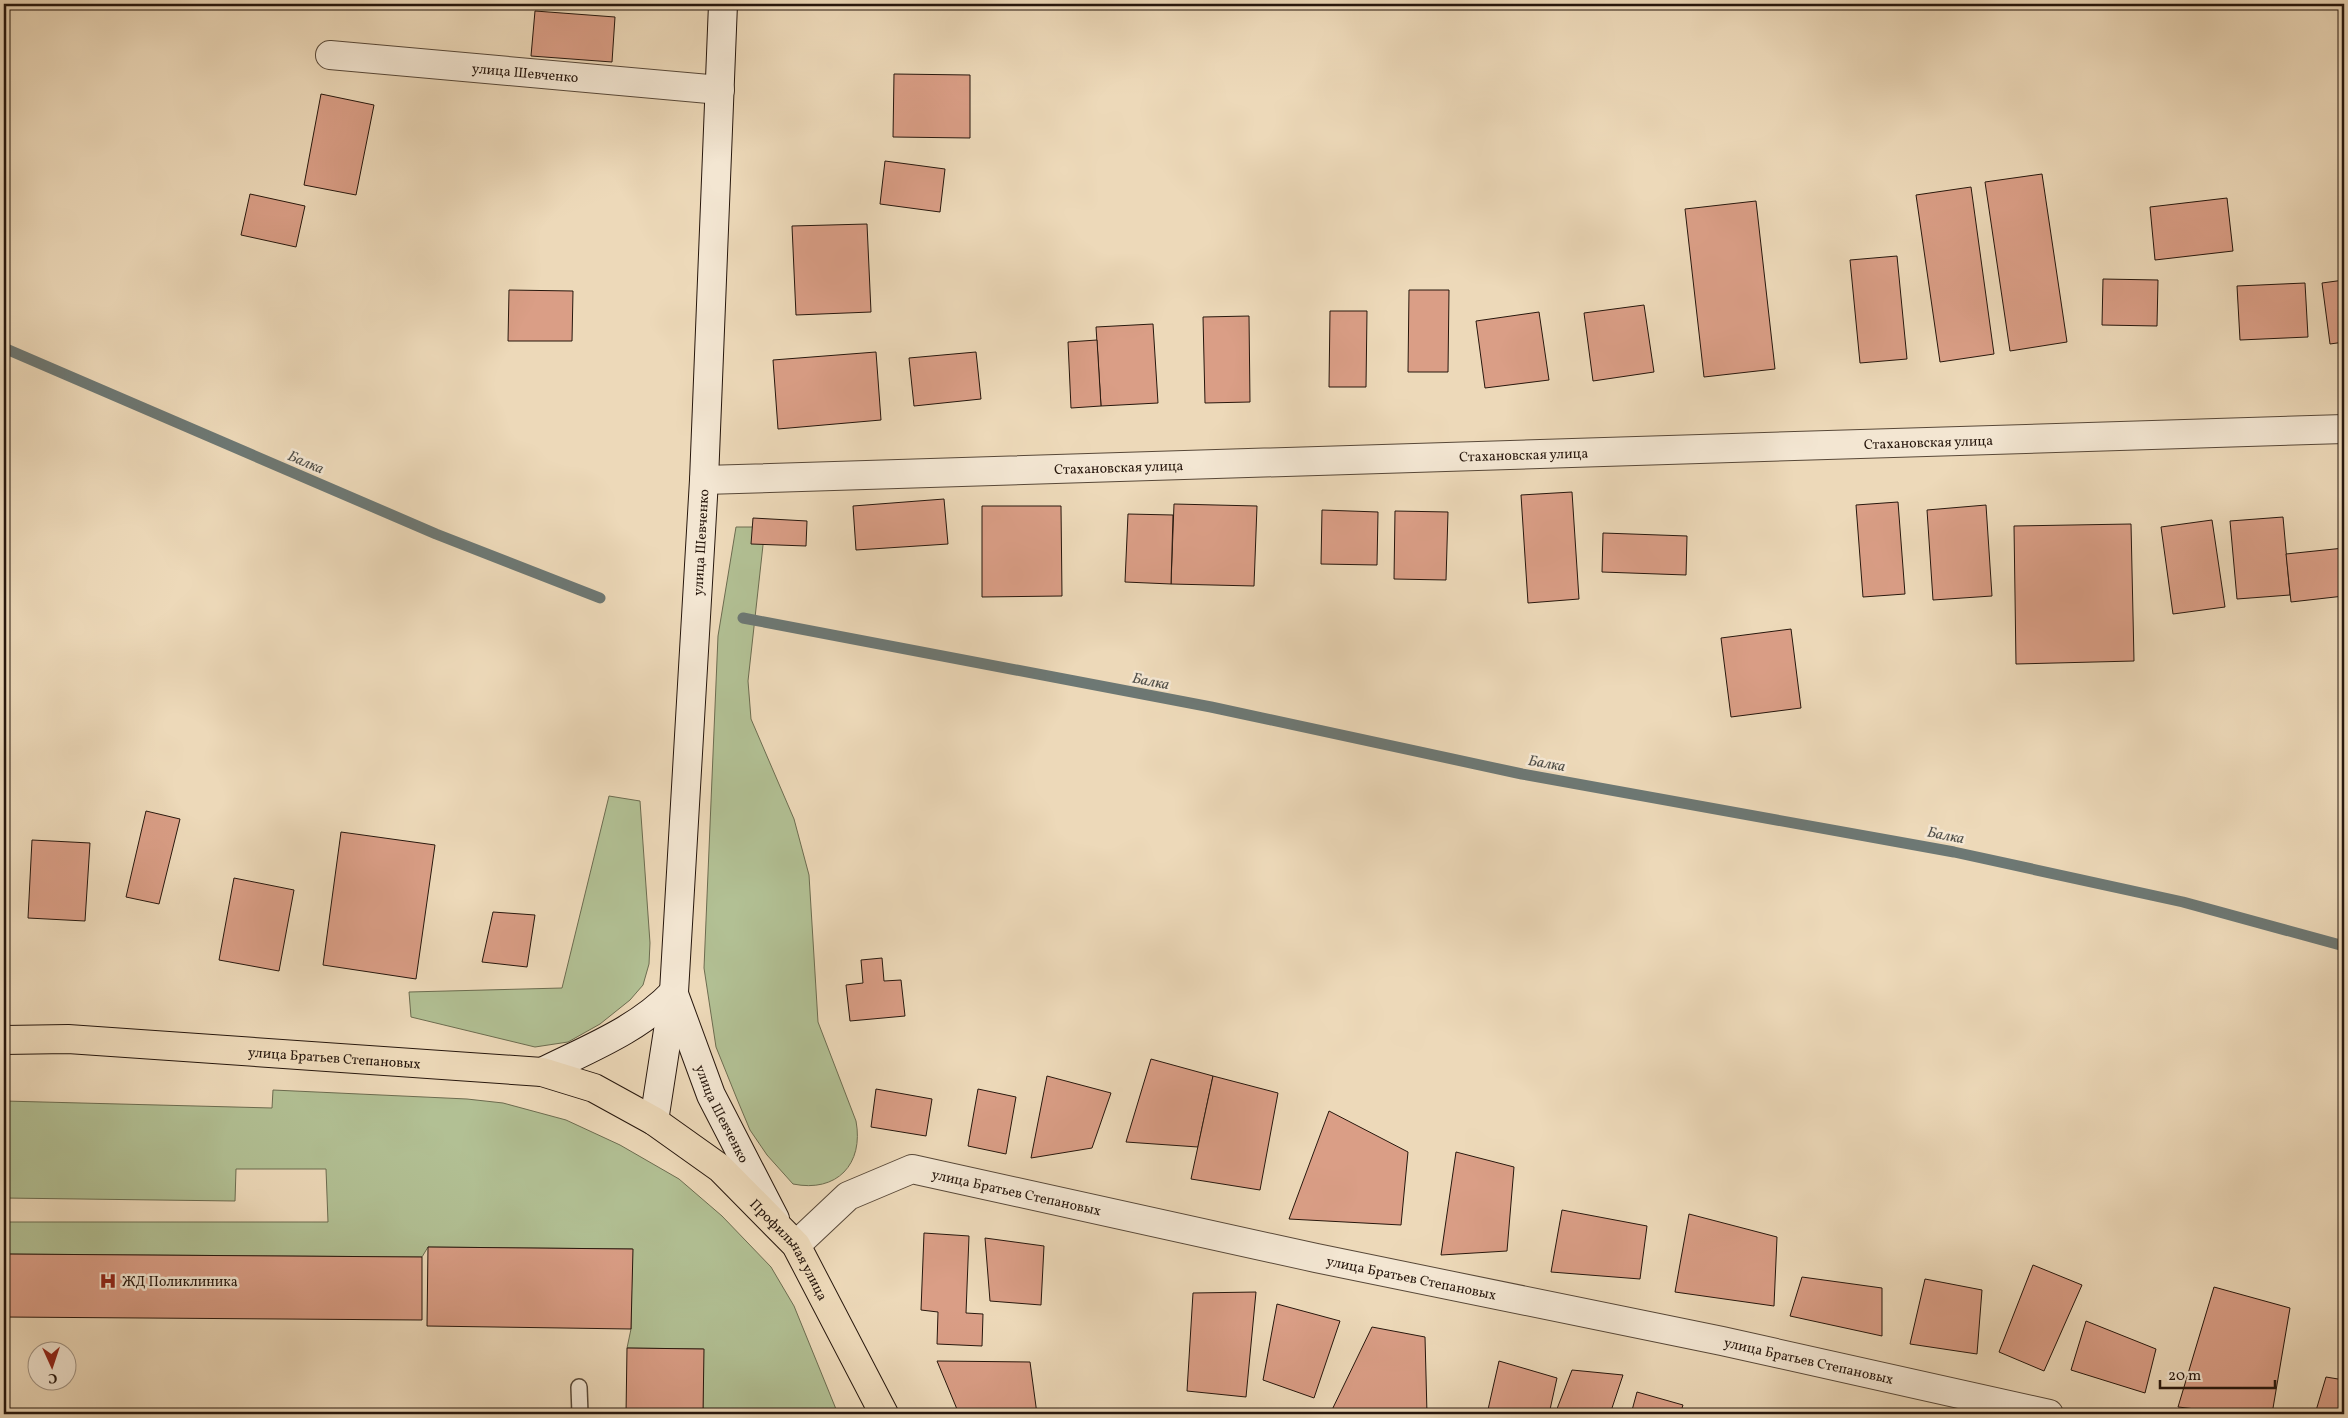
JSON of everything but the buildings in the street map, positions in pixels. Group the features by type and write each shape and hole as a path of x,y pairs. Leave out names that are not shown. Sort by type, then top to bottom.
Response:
{"main road":[{"name":"улица Братьев Степановых","path":"4,1040 68,1039 542,1072 594,1088 654,1121"},
{"name":"Профильная улица","path":"654,1121 720,1168 788,1237 884,1414"}],"street":[{"name":"улица Шевченко","path":"654,1121 674,992 704,480 724,4"},
{"name":"улица Шевченко","path":"330,55 720,90"},
{"name":"Стахановская улица","path":"704,480 2344,429"},
{"name":"улица Шевченко","path":"674,992 703,1074 722,1119 788,1237"},
{"path":"542,1072 627,1029 652,1014 674,992"},
{"name":"улица Братьев Степановых","path":"788,1237 848,1196 912,1169 1316,1258 1722,1341 2049,1414"}],"lane":[{"path":"579,1387 580,1414"}],"green space":[{"path":"736,527 765,527 748,681 751,719 794,819 809,875 818,1022 856,1121 856,1150 844,1172 823,1184 809,1186 793,1184 767,1155 750,1130 716,1047 704,968 718,636"},
{"path":"609,796 640,801 650,943 649,964 643,985 630,1000 600,1024 568,1042 535,1047 411,1017 409,992 562,988"},
{"path":"273,1090 467,1099 503,1103 566,1120 620,1145 679,1179 722,1216 771,1267 794,1306 838,1414 703,1414 703,1349 627,1348 631,1329 632,1249 428,1247 422,1257 4,1254 4,1222 328,1222 326,1169 236,1169 235,1201 4,1198 4,1101 272,1108"}],"waterway":[{"name":"Балка","path":"4,348 436,534 600,598"},
{"name":"Балка","path":"743,618 1211,707 1522,774 1954,852 2183,902 2344,946"}],"place":[{"name":"ЖД Поликлиника","path":"108,1281"}]}
